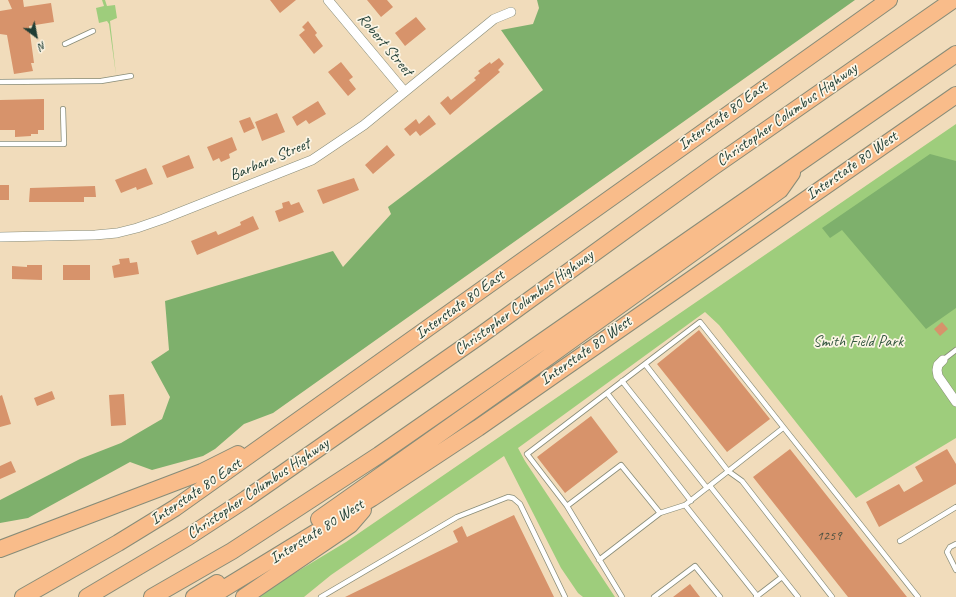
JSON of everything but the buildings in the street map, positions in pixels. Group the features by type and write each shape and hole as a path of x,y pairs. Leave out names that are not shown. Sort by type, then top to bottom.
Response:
{"highway":[{"name":"Interstate 80 East","path":"22,597 118,543 175,508 889,0"},
{"name":"Christopher Columbus Highway","path":"87,597 181,542 246,499 481,335 713,167 953,0"},
{"path":"152,597 245,542 379,455 956,54"},
{"name":"Interstate 80 West","path":"210,597 372,498 478,428 956,95"},
{"path":"194,597 352,497 530,370 780,190 801,161"},
{"path":"0,549 202,472 280,433"},
{"path":"244,597 350,525 372,498"}],"street":[{"name":"Robert Street","path":"328,0 404,92"},
{"name":"Barbara Street","path":"0,237 102,235 137,228 164,219 312,160 349,136 494,19 511,12"},
{"path":"943,360 938,364 938,376 956,402"}],"lane":[{"path":"953,0 956,4"},
{"path":"65,44 94,31"},
{"path":"0,82 101,81 131,76"},
{"path":"0,144 64,144 63,109"},
{"path":"622,597 567,506 527,454 700,322 918,597"},
{"path":"943,360 956,350"},
{"path":"645,364 728,471 742,481 832,597"},
{"path":"622,381 798,597"},
{"path":"607,393 691,501"},
{"path":"599,560 660,513 685,506 783,428"},
{"path":"567,506 621,465 660,513"},
{"path":"321,597 457,516 508,497 513,498 520,504 565,597"},
{"path":"685,506 757,597 782,577"},
{"path":"900,541 956,507"},
{"path":"956,544 950,547 947,552 956,570"},
{"path":"654,597 695,566 720,597"}],"green space":[{"path":"102,0 105,0 107,6 115,5 117,18 110,21 116,75 109,24 107,21 99,23 96,8 104,6"},
{"path":"537,0 855,0 273,413 244,424 215,449 203,456 152,470 130,462 28,518 0,523 0,500 80,459 121,443 162,419 170,397 151,362 169,350 165,301 333,251 343,267 391,214 388,207 543,90 501,30 533,24 539,8"},
{"name":"Smith Field Park","path":"956,124 956,438 856,498 719,325 705,312 518,448 525,461 615,597 583,597 578,593 561,568 504,456 331,575 304,597 255,597 346,542"},
{"path":"930,154 956,161 956,308 926,329 842,230 830,238 822,228"}]}
